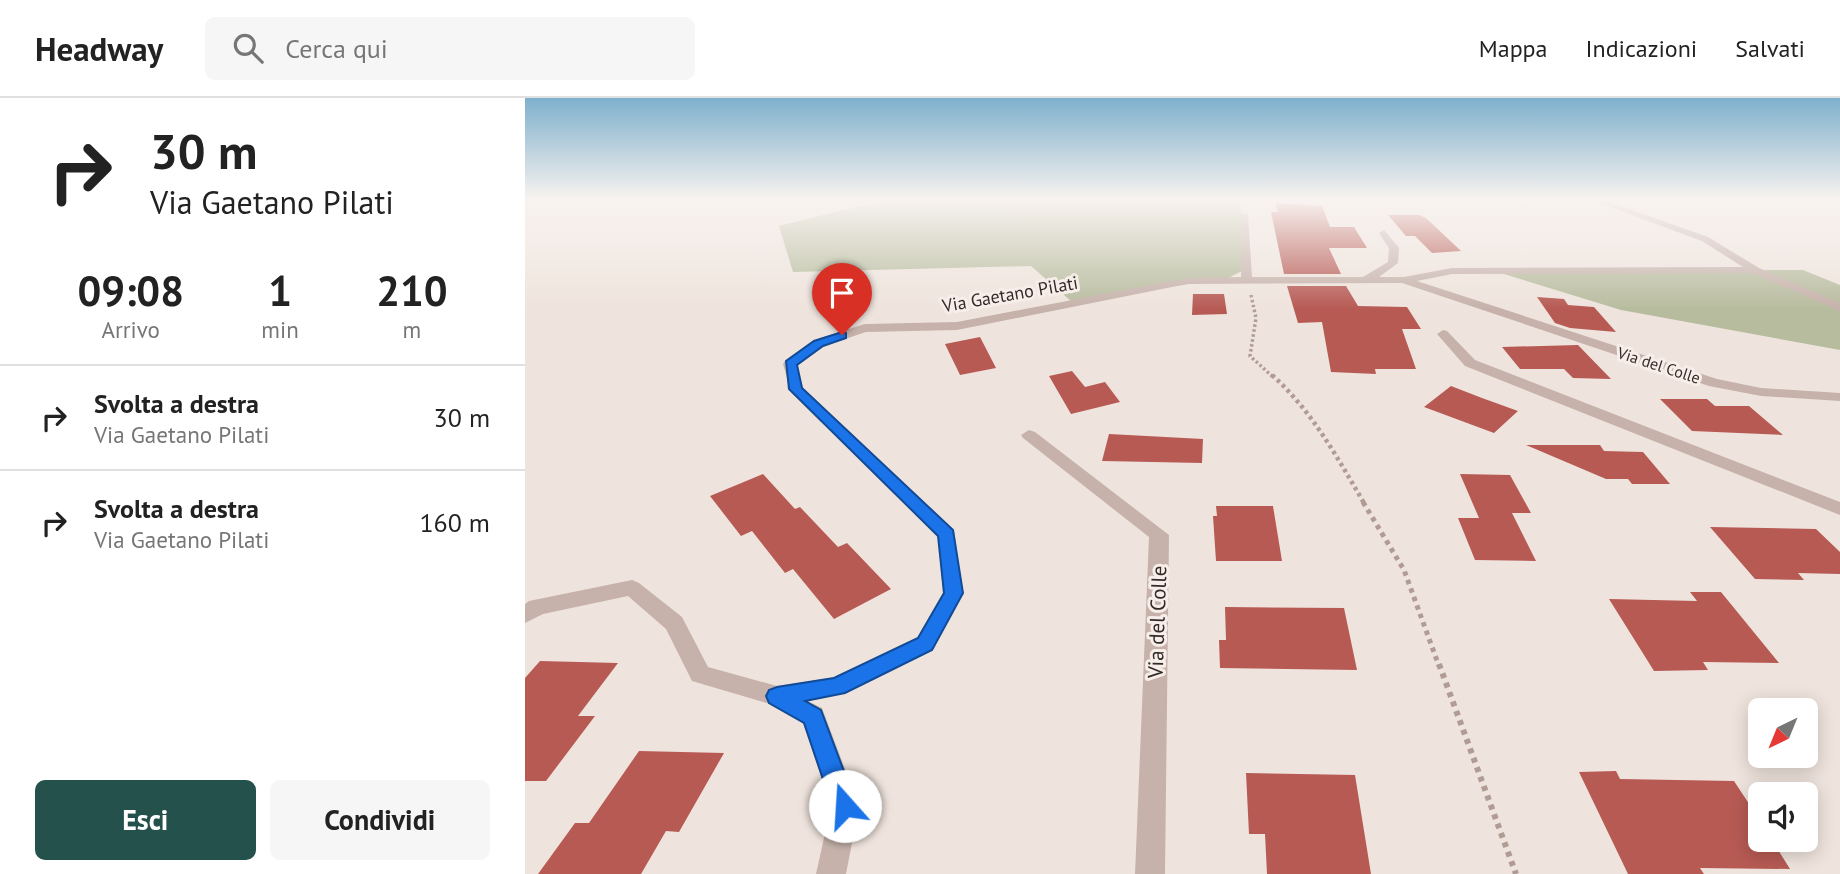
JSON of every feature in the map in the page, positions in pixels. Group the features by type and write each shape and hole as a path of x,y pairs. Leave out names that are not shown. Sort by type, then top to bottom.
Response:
{"street":[{"path":"1245,236 1247,281"},
{"path":"1366,280 1393,263 1394,248 1386,236"},
{"path":"1697,236 1755,270 1840,307"},
{"name":"Via Gaetano Pilati","path":"777,696 838,686 925,644 953,593 947,534 796,389 790,364 818,343 865,328 957,326 1187,281 1404,280 1452,271 1755,270"},
{"name":"Via del Colle","path":"1404,280 1714,383 1761,393 1840,397"},
{"path":"1443,334 1469,363 1840,509"},
{"name":"Via del Colle","path":"1029,435 1160,535 1150,874"},
{"path":"525,615 537,607 632,589 674,623 700,674 777,696 813,716 845,806 831,874"}],"path":[{"path":"1247,281 1256,318 1249,356 1292,393 1317,424 1404,570 1516,874"}],"green space":[{"path":"782,236 1245,236 1250,267 1228,278 1072,302 1031,266 793,272"},
{"path":"1803,270 1840,285 1840,350 1621,310 1494,271"}],"building":[{"path":"1276,236 1360,236 1367,248 1329,248 1341,274 1284,274"},
{"path":"1415,236 1445,236 1461,251 1432,253"},
{"path":"1287,286 1346,286 1358,306 1407,307 1421,329 1402,329 1416,369 1375,369 1376,374 1331,372 1322,322 1298,323"},
{"path":"1193,294 1224,294 1227,314 1192,315"},
{"path":"1537,297 1564,299 1568,305 1594,307 1616,332 1570,328 1555,323"},
{"path":"980,337 996,368 960,375 945,344"},
{"path":"1578,345 1611,379 1573,378 1564,369 1520,369 1502,347"},
{"path":"1072,371 1085,387 1105,382 1120,402 1071,414 1049,376"},
{"path":"1451,386 1518,411 1494,433 1424,407"},
{"path":"1660,399 1707,399 1715,406 1749,406 1783,435 1692,431"},
{"path":"1109,434 1203,439 1202,463 1102,461"},
{"path":"1526,445 1600,445 1604,451 1643,452 1670,484 1632,484 1628,479 1606,479"},
{"path":"763,474 795,509 800,507 838,547 847,543 891,589 834,619 793,569 785,573 752,531 741,536 710,496"},
{"path":"1460,474 1510,475 1531,513 1512,513 1536,561 1475,560 1458,518 1479,518"},
{"path":"1216,506 1273,506 1282,561 1216,561 1213,516 1217,516"},
{"path":"1710,527 1816,529 1840,552 1840,574 1798,573 1804,580 1755,579"},
{"path":"1690,592 1721,592 1779,663 1703,662 1708,670 1654,671 1609,599 1697,601"},
{"path":"1225,607 1344,608 1357,670 1220,668 1219,640 1226,640"},
{"path":"540,661 618,663 578,716 595,716 546,781 525,781 525,678"},
{"path":"639,751 724,753 679,832 666,831 641,874 538,874 575,823 589,823"},
{"path":"1616,771 1620,779 1734,781 1748,802 1748,852 1779,852 1790,869 1700,868 1704,874 1628,874 1579,772"},
{"path":"1246,773 1355,775 1371,874 1267,874 1265,834 1249,834"}],"route":[{"path":"842,335 818,343 790,364 796,389 947,534 953,593 925,644 838,686 777,696 813,716 845,806"}]}
